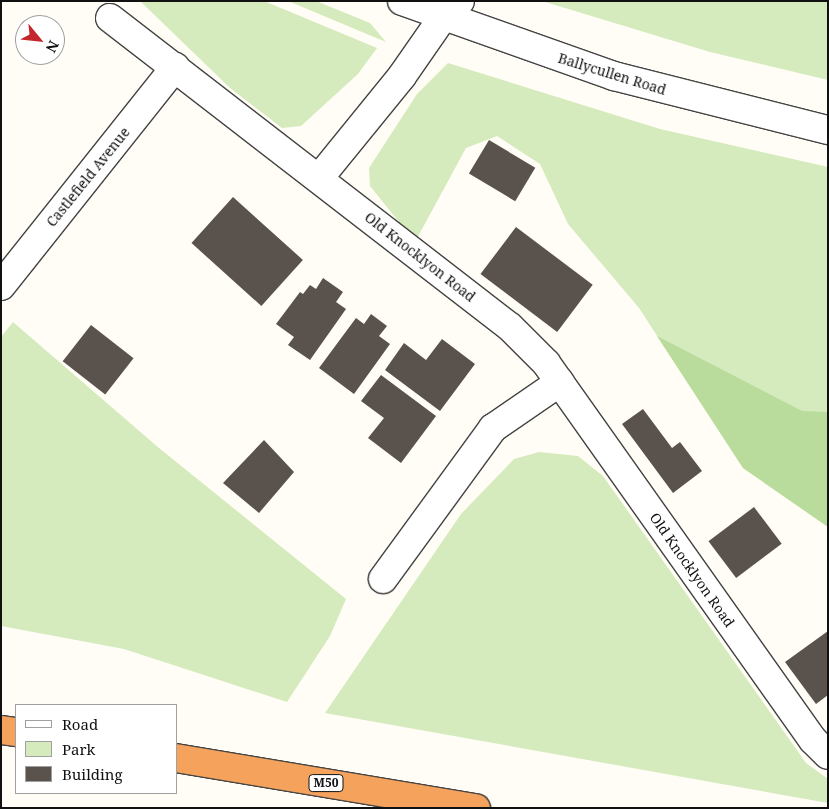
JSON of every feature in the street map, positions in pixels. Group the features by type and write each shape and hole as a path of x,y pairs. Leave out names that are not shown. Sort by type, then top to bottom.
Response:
{"highway":[{"path":"1,730 15,732"},
{"name":"M50","path":"178,758 476,808"}],"street":[{"name":"Ballycullen Road","path":"402,1 451,9 614,76 828,130"},
{"path":"320,177 402,76 451,9"},
{"name":"Old Knocklyon Road","path":"110,18 320,177 510,327 560,382 812,740 828,755"},
{"name":"Castlefield Avenue","path":"1,286 175,67"},
{"path":"383,579 493,428 560,382"}],"green space":[{"path":"140,1 264,1 377,48 358,74 301,126 282,128 230,88"},
{"path":"288,1 316,1 370,23 386,42"},
{"path":"542,1 828,1 828,80 710,52"},
{"path":"448,63 660,129 828,167 828,527 743,468 639,308 568,224 540,164 497,136 466,148 415,242 370,186 369,168 417,94"},
{"path":"13,322 159,448 346,599 330,636 287,702 124,649 1,626 1,337"},
{"path":"657,336 802,411 828,412 828,527 743,468"},
{"path":"539,452 578,456 603,476 806,763 828,779 828,803 325,713 461,514 514,459"}],"building":[{"path":"489,140 535,168 515,201 469,173"},
{"path":"233,197 303,260 261,306 192,243"},
{"path":"516,227 593,285 557,332 480,274"},
{"path":"323,278 343,292 336,302 346,309 310,360 288,345 294,337 276,324 300,292 303,294 310,285 316,289"},
{"path":"371,314 387,326 379,336 390,344 354,394 319,368 356,318 364,324"},
{"path":"91,325 134,358 105,394 63,361"},
{"path":"442,339 475,364 440,411 385,370 404,343 426,360"},
{"path":"381,375 436,416 401,463 368,438 384,418 361,401"},
{"path":"643,409 672,448 680,442 702,471 673,493 622,424"},
{"path":"264,440 294,472 259,513 223,483"},
{"path":"754,507 782,544 736,578 708,541"},
{"path":"828,631 828,695 816,704 785,662"}]}
